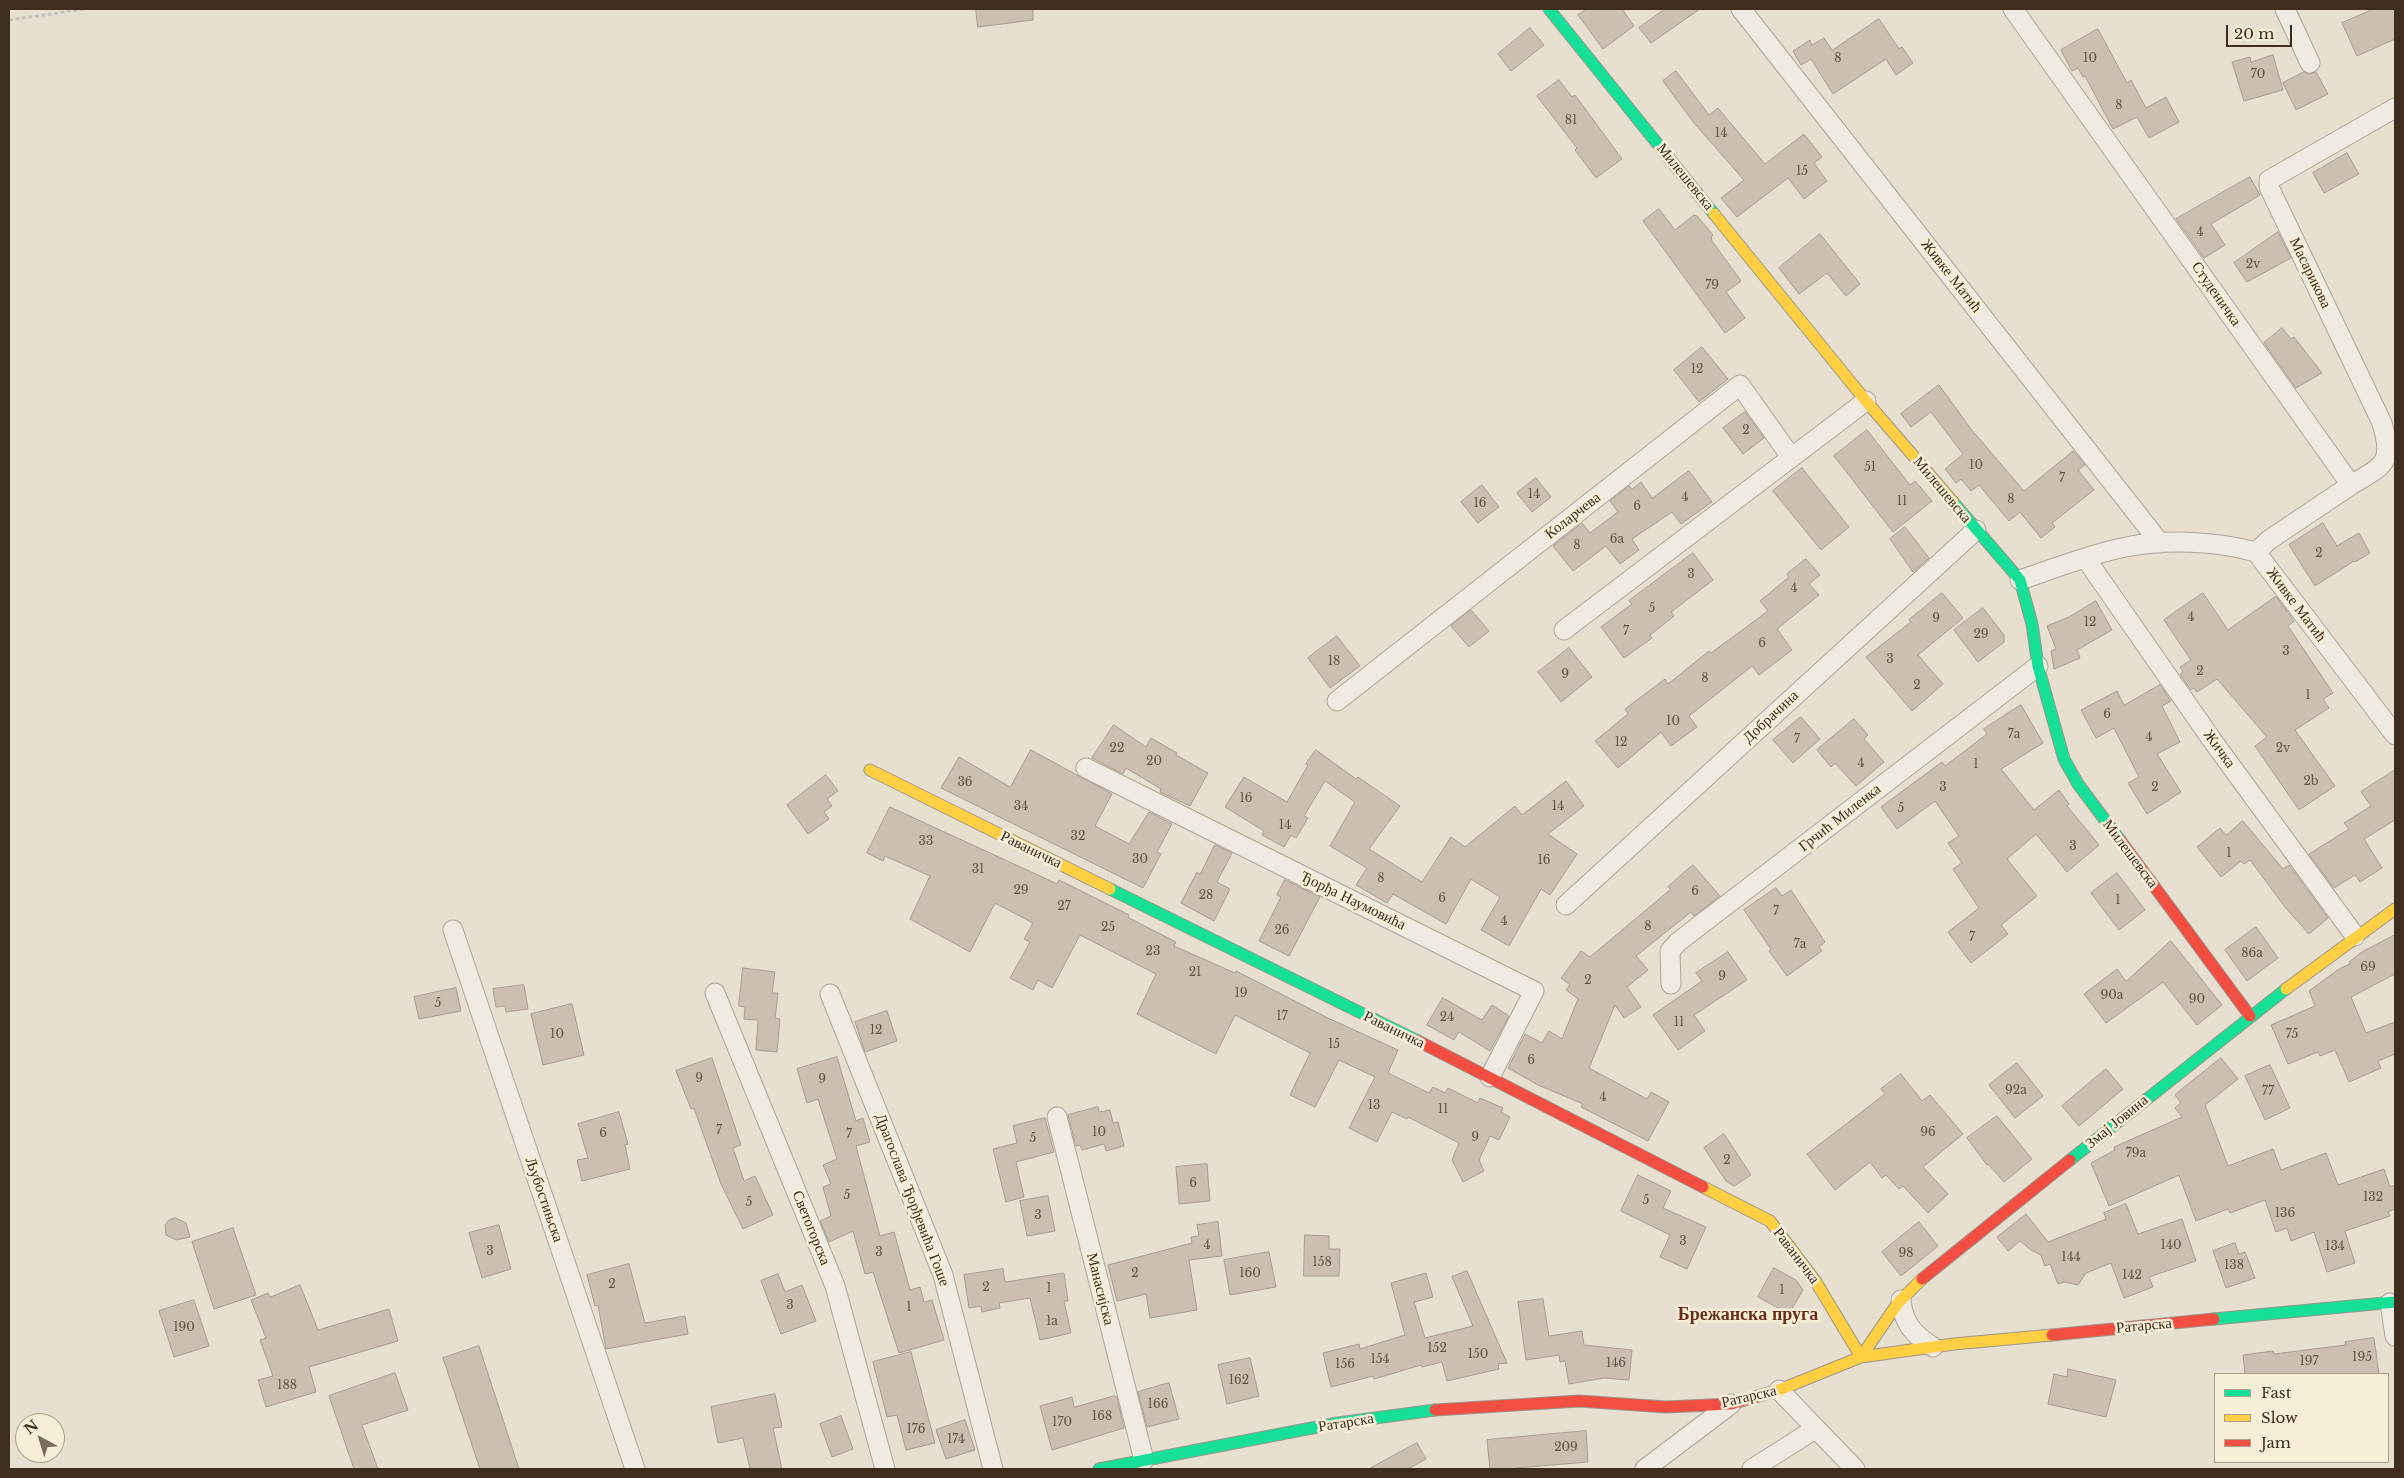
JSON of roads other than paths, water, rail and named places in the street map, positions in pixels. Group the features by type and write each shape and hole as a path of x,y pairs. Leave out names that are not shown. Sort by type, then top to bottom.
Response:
{"street":[{"name":"Милешевска","path":"1549,9 1866,401 2020,580 2032,624 2038,666 2056,736 2064,759 2078,784 2250,1016"},
{"name":"Живке Матић","path":"1741,9 2160,543"},
{"name":"Студеничка","path":"2013,9 2351,485"},
{"path":"2285,9 2310,63"},
{"name":"Масарикова","path":"2351,485 2380,467 2388,457 2388,444 2382,423 2269,187 2269,180 2395,108"},
{"name":"Коларчева","path":"1337,701 1740,385 1791,457"},
{"path":"1564,630 1866,401"},
{"path":"2020,580 2126,547 2160,543 2214,545 2256,552 2269,540 2351,485"},
{"name":"Добрачина","path":"1566,905 1976,530"},
{"name":"Живке Матић","path":"2256,552 2395,735"},
{"name":"Жичка","path":"2086,559 2212,740 2355,936"},
{"name":"Грчић Миленка","path":"1671,984 1670,951 1678,942 2038,666"},
{"name":"Ђорђа Наумовића","path":"1086,768 1534,991 1490,1077"},
{"name":"Раваничка","path":"870,770 1490,1077 1770,1221 1816,1282 1861,1357"},
{"name":"Змај Јовина","path":"1861,1357 1901,1300 1915,1284 2250,1016 2395,908"},
{"name":"Љубостињска","path":"453,930 635,1469"},
{"name":"Светогорска","path":"715,993 835,1286 885,1469"},
{"name":"Драгослава Ђорђевића Гоше","path":"830,994 943,1275 993,1469"},
{"name":"Манасијска","path":"1057,1117 1144,1460"},
{"path":"1901,1300 1904,1319 1919,1338 1933,1347"},
{"path":"2392,1302 2395,1336"},
{"name":"Ратарска","path":"1098,1469 1338,1423 1450,1408 1579,1401 1666,1407 1731,1404 1779,1390 1861,1357 1933,1347 2392,1302"},
{"path":"1779,1390 1854,1469"},
{"path":"1645,1469 1731,1404"},
{"path":"1752,1469 1814,1429"}],"district":[{"name":"Брежанска пруга","path":"1748,1315"}]}
